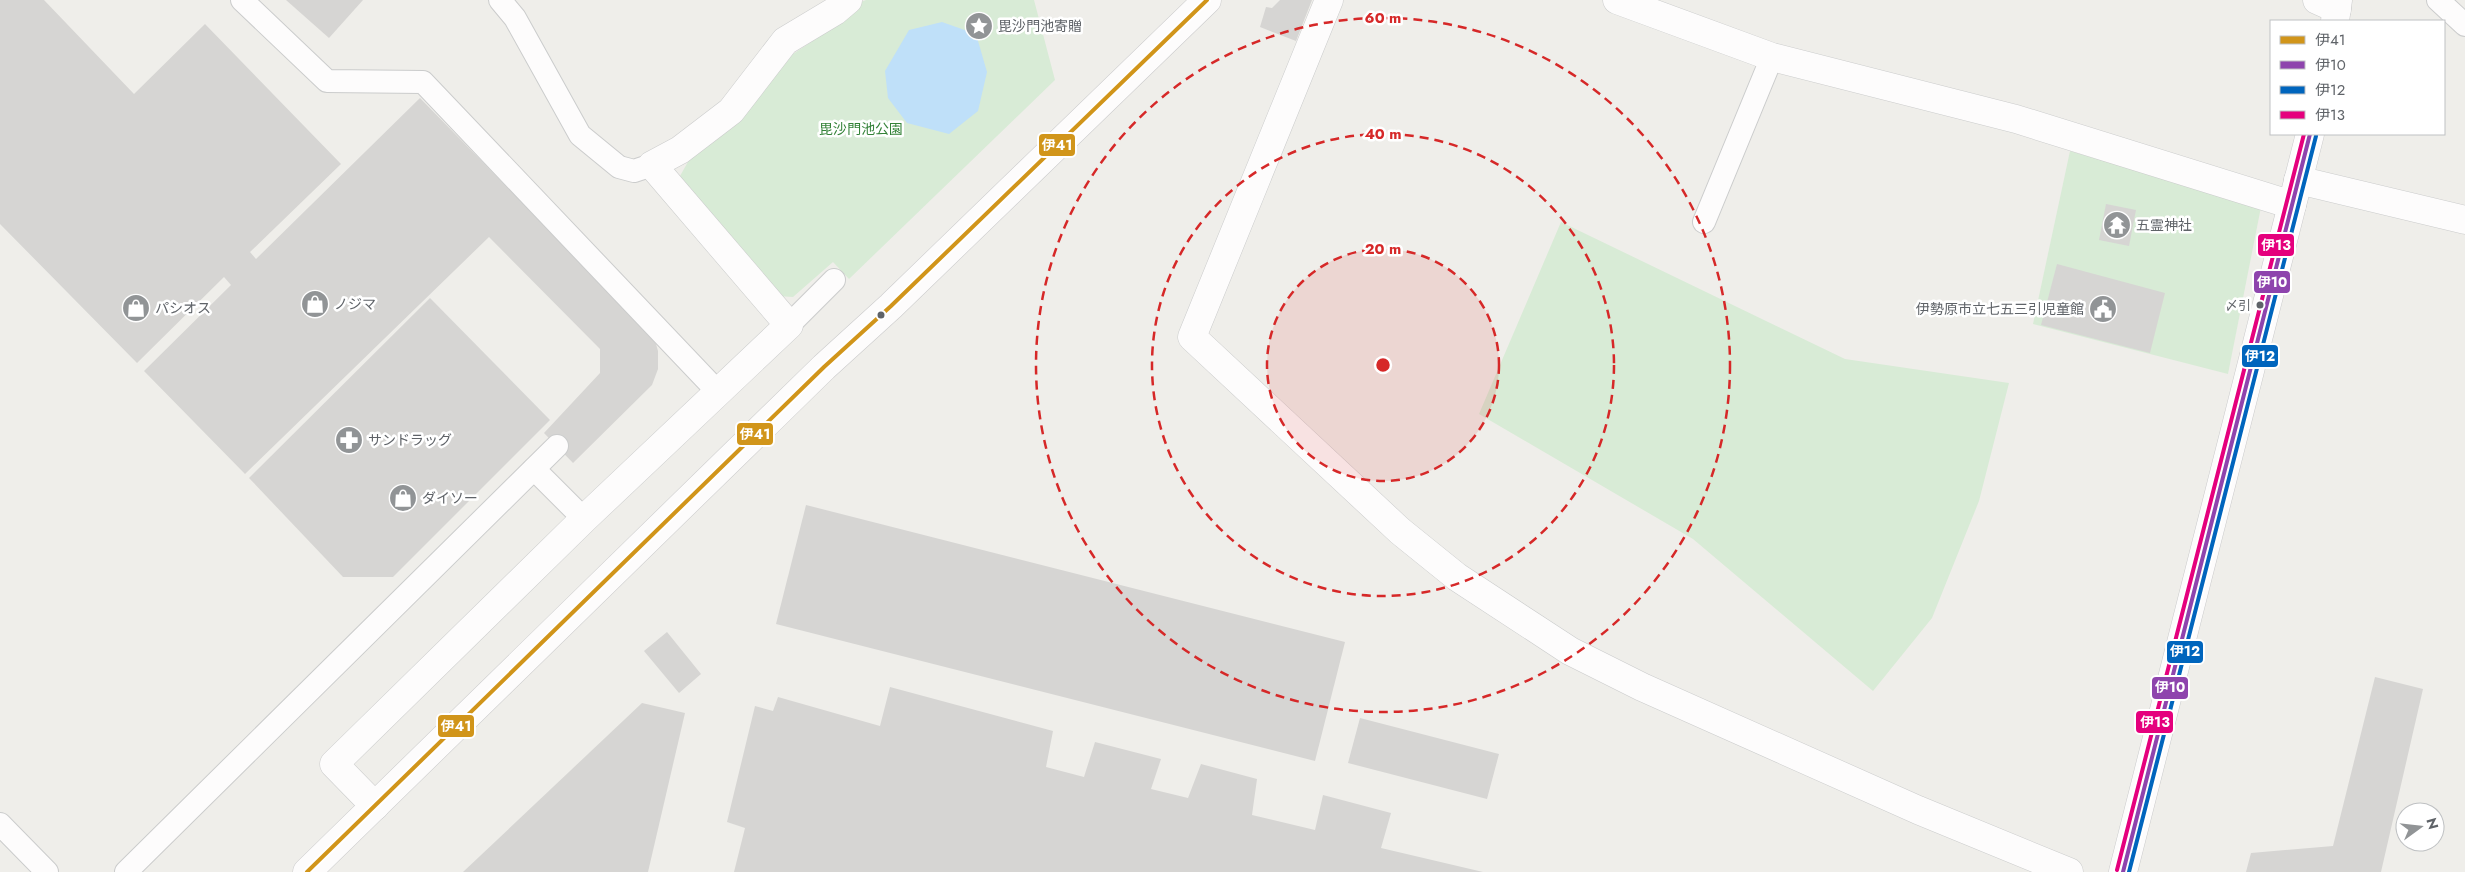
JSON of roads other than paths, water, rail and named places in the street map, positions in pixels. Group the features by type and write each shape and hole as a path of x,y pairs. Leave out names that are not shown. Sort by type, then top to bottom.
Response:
{"street":[{"path":"306,872 824,367 891,306 1208,0"},
{"path":"1329,0 1192,337 1400,531 1457,577 1570,651 1642,687 1918,810 2069,872"},
{"path":"1617,0 1772,57 2016,118 2295,192 2465,220"},
{"path":"375,806 334,764 584,519 789,325 652,165 680,150 731,110 785,41 835,11 846,1"},
{"path":"2123,872 2310,135"}],"lane":[{"path":"242,0 327,81 423,82 718,392"},
{"path":"500,0 515,18 580,135 620,167 634,171 652,165"},
{"path":"2438,0 2465,25"},
{"path":"1704,222 1772,57"},
{"path":"789,325 834,280"},
{"path":"131,866 557,446"},
{"path":"534,469 584,519"},
{"path":"0,824 47,872"}],"water":[{"path":"942,22 976,34 987,72 978,111 949,134 907,123 888,98 885,71 909,30"}],"place":[{"name":"毘沙門池寄贈","path":"979,26"},
{"name":"五霊神社","path":"2117,225"},
{"name":"ノジマ","path":"315,304"},
{"name":"〆引","path":"2260,305"},
{"name":"パシオス","path":"136,308"},
{"name":"伊勢原市立七五三引児童館","path":"2103,309"},
{"name":"サンドラッグ","path":"349,440"},
{"name":"ダイソー","path":"403,498"}],"park label":[{"name":"毘沙門池公園","path":"861,129"}]}
